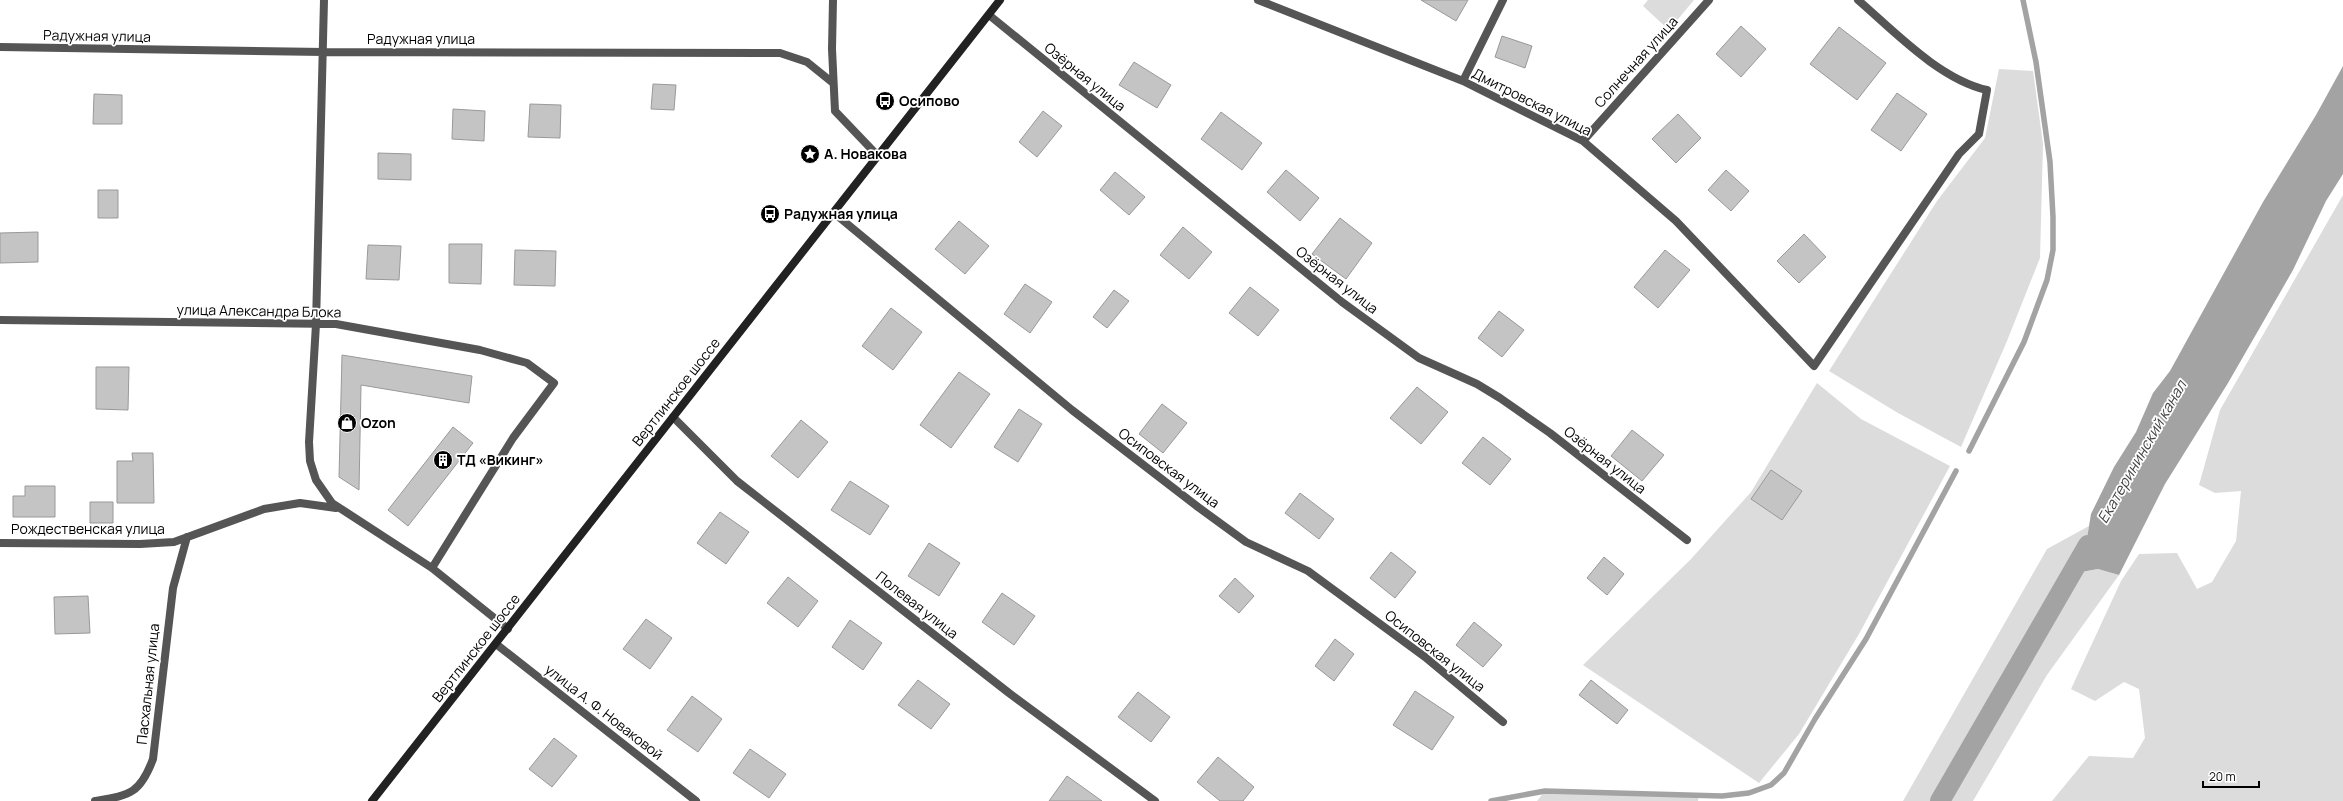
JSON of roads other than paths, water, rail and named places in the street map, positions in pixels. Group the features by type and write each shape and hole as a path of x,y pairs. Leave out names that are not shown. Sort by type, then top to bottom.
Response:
{"main road":[{"name":"Вертлинское шоссе","path":"372,801 1000,0"}],"street":[{"path":"324,0 324,52 316,324 309,442 310,462 319,486 337,508 432,568 508,629"},
{"path":"833,0 833,83 836,111 878,156"},
{"name":"Дмитровская улица","path":"1258,0 1463,81 1583,141 1676,221 1814,366 1959,154 1979,134 1986,90 1973,87 1928,60 1858,0"},
{"path":"1463,81 1503,0"},
{"name":"Солнечная улица","path":"1583,141 1709,0"},
{"name":"Озёрная улица","path":"988,15 1342,302 1419,358 1477,384 1500,398 1550,433 1687,540"},
{"name":"Радужная улица","path":"0,47 324,52 780,53 807,62 833,83"},
{"name":"Осиповская улица","path":"834,213 1072,410 1198,507 1246,542 1314,576 1425,656 1503,722"},
{"name":"улица Александра Блока","path":"0,320 336,324 480,350 527,363 554,383 513,438 432,568"},
{"name":"Полевая улица","path":"673,416 736,480 1009,693 1155,801"},
{"name":"Рождественская улица","path":"0,543 140,544 174,542 264,509 300,503 337,508"},
{"name":"Пасхальная улица","path":"96,801 127,794 137,789 146,777 153,760 173,588 187,537"},
{"name":"улица А. Ф. Новаковой","path":"496,644 696,801"}],"water":[{"path":"2343,66 2343,174 2326,201 2293,270 2228,383 2165,484 2119,575 2098,569 2081,572 2073,567 2073,560 2086,544 2091,514 2114,467 2136,432 2153,393 2170,371 2263,202 2316,115"}],"waterway":[{"path":"1969,451 2024,342 2047,280 2053,250 2050,162 2036,62 2023,0"},
{"path":"1491,801 1545,791 1722,796 1749,793 1771,785 1784,773 1815,719 1866,639 1956,471"},
{"name":"Екатерининский канал","path":"1940,801 2088,545"}],"place":[{"name":"Осипово","path":"885,101"},
{"name":"А. Новакова","path":"810,154"},
{"name":"Радужная улица","path":"770,214"},
{"name":"Ozon","path":"347,423"},
{"name":"ТД «Викинг»","path":"443,460"}]}
